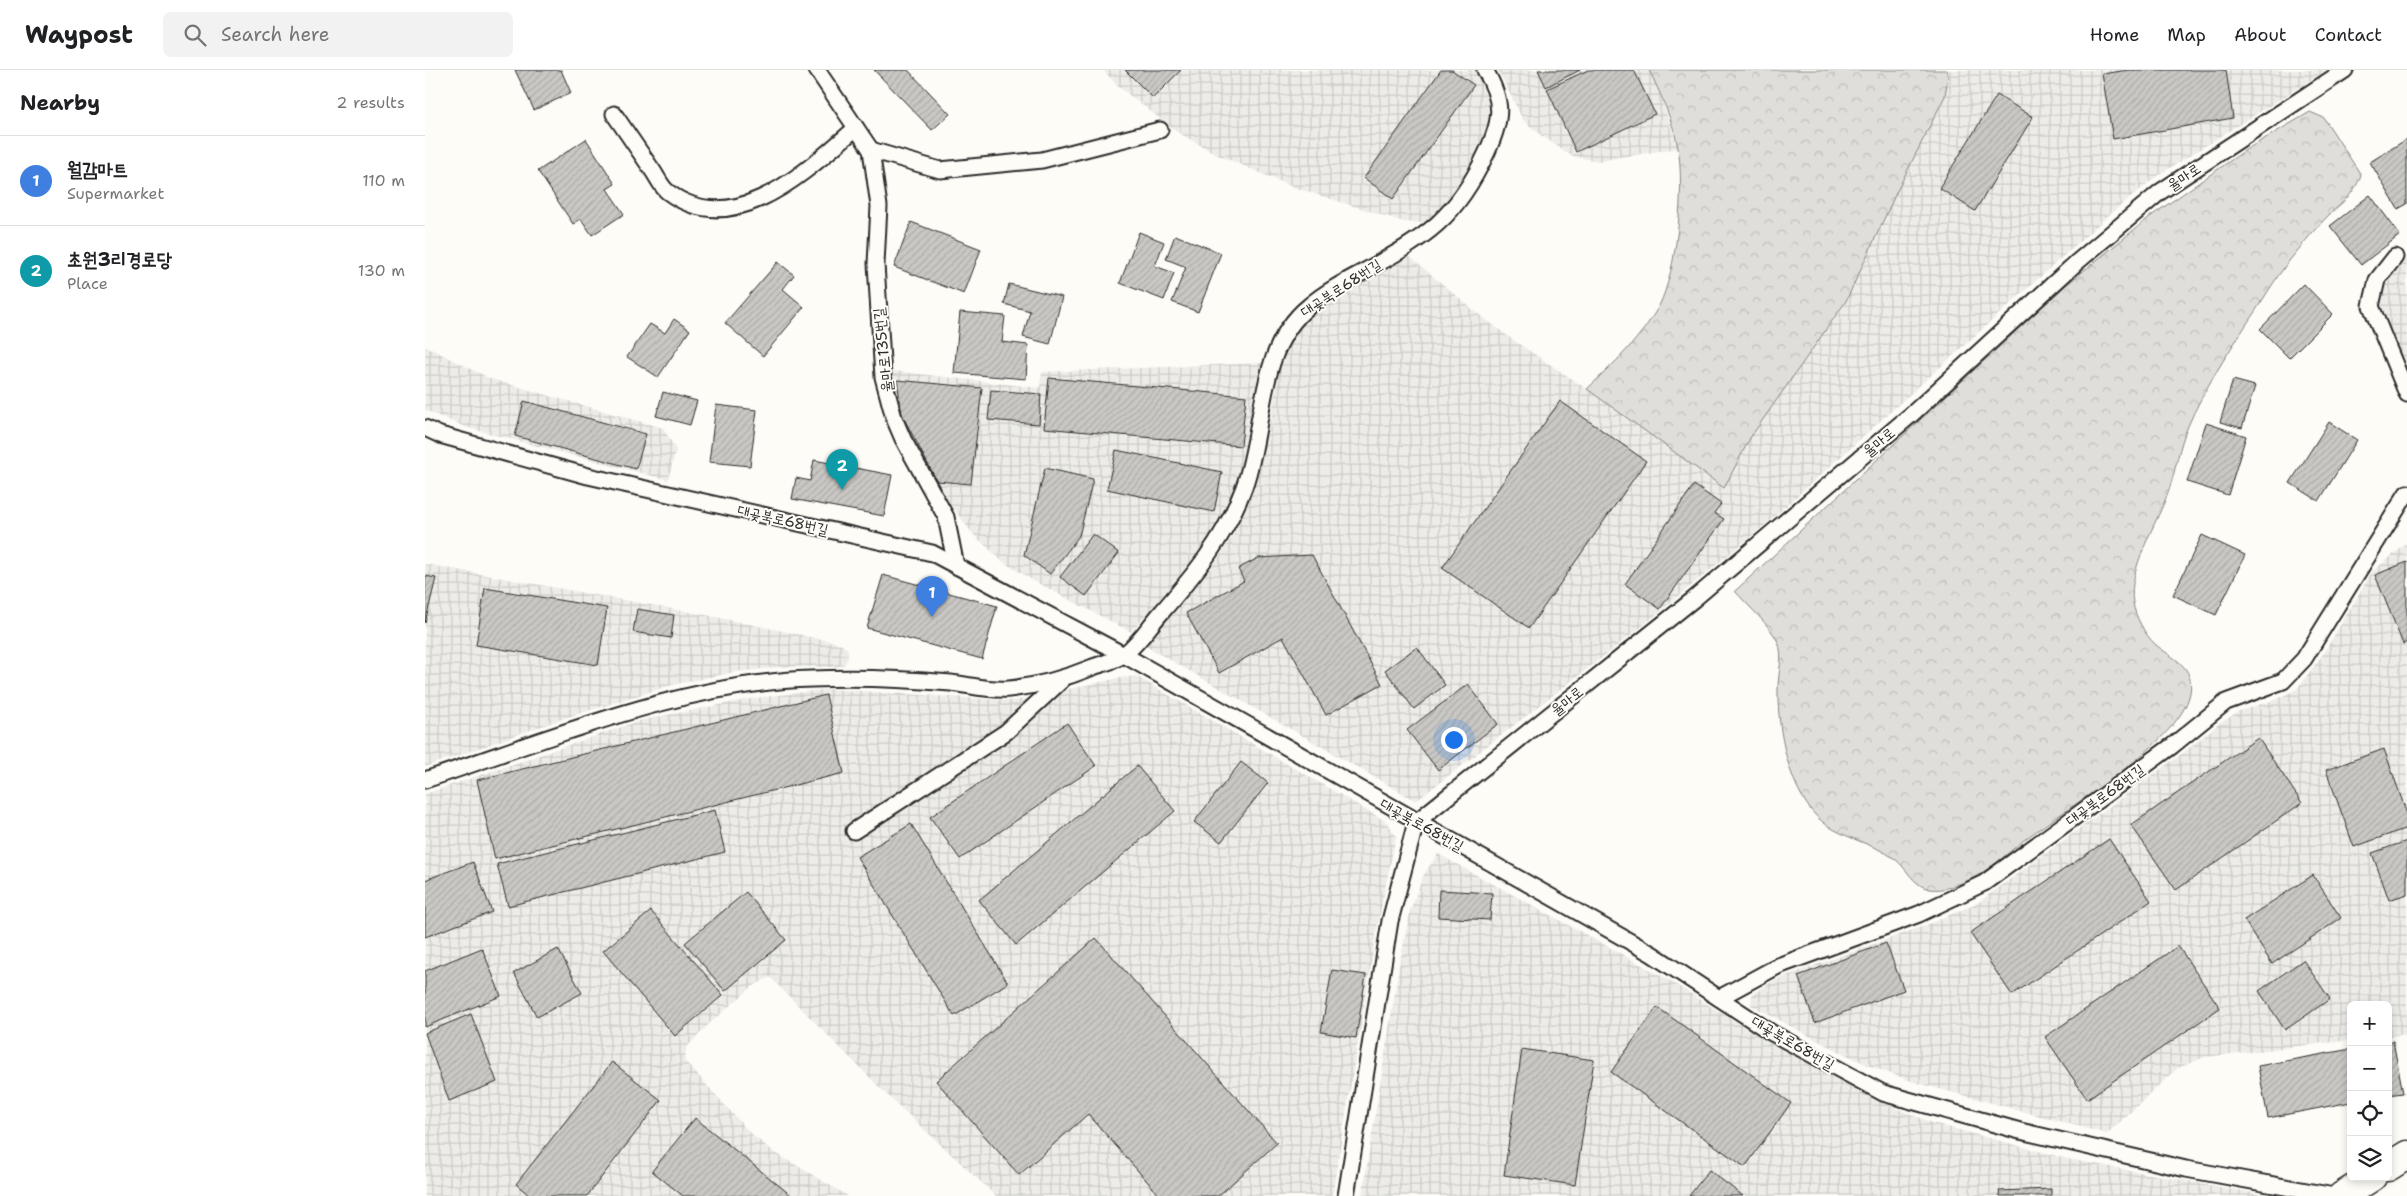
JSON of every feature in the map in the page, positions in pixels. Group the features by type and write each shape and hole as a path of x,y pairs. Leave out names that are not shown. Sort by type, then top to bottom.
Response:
{"street":[{"path":"2392,1164 2407,1155"},
{"path":"2342,1196 2366,1181"}],"lane":[{"name":"율마로135번길","path":"817,70 871,150 879,206 876,264 883,377 894,418 903,439 946,517 955,566"},
{"name":"대곶북로68번길","path":"425,780 665,700 740,686 807,679 861,678 1005,690 1063,679 1124,655 1209,555 1228,524 1244,487 1254,455 1270,366 1281,340 1293,319 1313,302 1427,234 1446,217 1464,196 1479,169 1499,120 1500,102 1485,70"},
{"name":"율마로","path":"1416,822 1694,599 1912,414 2075,263 2160,192 2345,70"},
{"path":"615,114 667,192 694,206 729,209 768,196 805,171 856,128"},
{"path":"871,150 940,170 1043,160 1160,130"},
{"path":"2395,257 2377,280 2371,306 2407,394"},
{"name":"대곶북로68번길","path":"425,428 441,435 588,476 932,553 1124,655 1416,822 1653,954 1772,1033 1883,1093 2029,1133 2186,1169 2334,1196"},
{"name":"대곶북로68번길","path":"1719,998 1778,966 1919,914 1984,883 2172,746 2226,702 2283,682 2304,658 2407,492"},
{"path":"854,831 1006,732 1063,679"},
{"path":"1346,1196 1390,920 1416,822"}],"shaded area":[{"path":"1103,70 1475,70 1489,101 1489,120 1479,149 1464,178 1444,206 1424,223 1404,222 1293,187 1218,155 1179,133 1120,88"},
{"path":"1498,70 1649,70 1658,89 1678,148 1597,161 1572,156 1542,136 1523,120"},
{"path":"1947,70 2327,70 2157,176 2109,215 1767,523 1635,632 1416,801 1144,645 1212,567 1233,536 1252,490 1270,422 1281,360 1293,335 1319,307 1409,256 1477,313 1513,340 1587,389 1724,487 1750,438 1846,301 1897,191 1945,96"},
{"path":"2407,255 2407,375 2383,319 2381,301 2387,281"},
{"path":"425,346 491,379 663,428 676,450 668,480 465,427 425,410"},
{"path":"1263,363 1247,446 1237,485 1222,516 1202,551 1131,632 1032,580 1002,561 973,534 936,486 899,416 890,377 894,371 1040,388 1042,372"},
{"path":"2407,543 2407,1034 2392,1036 2392,1001 2347,1001 2347,1040 2205,1057 2178,1068 2107,1134 1914,1082 1872,1067 1751,1005 1752,994 1775,980 1929,924 1979,902 2184,752 2216,726 2239,711 2275,700 2297,689 2323,654 2372,572"},
{"path":"425,564 706,615 839,643 848,649 848,658 844,665 835,667 781,667 735,672 672,685 568,717 425,767"},
{"path":"1136,676 1387,822 1396,836 1378,923 1332,1196 996,1196 885,1093 770,977 752,987 711,1022 686,1048 685,1061 751,1134 774,1152 848,1196 425,1196 425,794 642,720 755,698 829,689 1014,701"},
{"path":"1438,854 1662,976 1765,1040 1878,1101 1933,1123 2068,1159 2270,1196 1362,1196 1400,961 1411,908 1424,874"}],"green space":[{"path":"1649,70 1947,70 1945,96 1897,191 1846,301 1750,438 1724,488 1587,389 1626,350 1652,318 1659,306 1671,272 1680,206 1680,165 1678,148 1670,119"},
{"path":"2310,112 2324,118 2361,175 2350,195 2315,230 2273,283 2208,386 2185,434 2169,490 2139,561 2132,590 2136,614 2148,636 2155,644 2181,664 2189,676 2191,683 2190,693 2182,712 2167,732 2121,772 2028,837 1986,870 1969,880 1942,889 1936,890 1924,887 1915,881 1895,859 1824,823 1812,811 1802,796 1787,761 1780,723 1778,688 1780,648 1775,636 1735,591 2065,286 2151,216 2247,149"}],"building":[{"path":"515,70 561,70 571,93 534,110"},
{"path":"874,70 908,70 950,114 932,130"},
{"path":"1125,70 1181,70 1153,98"},
{"path":"1441,70 1452,70 1474,85 1393,199 1364,178"},
{"path":"1538,70 1580,70 1546,87"},
{"path":"1588,70 1634,70 1655,114 1576,152 1547,89"},
{"path":"2128,70 2226,70 2233,118 2113,139 2102,74"},
{"path":"1997,95 2033,117 1975,211 1939,188"},
{"path":"586,139 615,184 607,189 624,214 592,235 581,219 573,224 538,171"},
{"path":"2407,139 2407,204 2398,209 2370,162"},
{"path":"2370,195 2400,235 2361,265 2330,226"},
{"path":"911,222 981,249 964,294 894,267"},
{"path":"1139,232 1164,242 1155,266 1174,273 1164,300 1120,283"},
{"path":"1175,235 1221,253 1198,312 1172,302 1186,267 1166,259"},
{"path":"778,262 794,275 783,289 804,307 763,356 725,323"},
{"path":"1009,284 1062,297 1050,344 1023,337 1030,311 1004,304"},
{"path":"2304,284 2333,314 2289,358 2260,329"},
{"path":"960,312 1005,316 1002,342 1028,345 1026,379 954,373"},
{"path":"674,319 690,330 658,377 627,357 650,324 665,333"},
{"path":"1049,378 1246,396 1241,446 1044,428"},
{"path":"897,380 982,388 971,484 937,481 902,415"},
{"path":"2233,380 2255,386 2242,428 2220,422"},
{"path":"991,390 1041,394 1039,424 988,420"},
{"path":"663,392 697,401 690,425 656,416"},
{"path":"524,401 646,434 636,469 515,436"},
{"path":"1560,401 1646,461 1529,628 1442,568"},
{"path":"716,405 757,410 750,466 709,462"},
{"path":"2329,422 2357,440 2319,501 2290,483"},
{"path":"2206,423 2246,436 2228,495 2187,482"},
{"path":"1116,450 1222,472 1214,512 1107,489"},
{"path":"814,460 892,475 884,516 792,499 796,478 810,481"},
{"path":"1045,468 1093,479 1079,536 1050,574 1024,555"},
{"path":"1694,485 1721,504 1714,513 1724,519 1660,609 1625,584"},
{"path":"1093,534 1119,553 1086,596 1060,577"},
{"path":"2202,535 2245,555 2216,615 2173,595"},
{"path":"1312,555 1382,684 1326,715 1283,637 1219,673 1186,613 1244,581 1238,569 1258,558"},
{"path":"2407,562 2407,642 2403,644 2375,575"},
{"path":"883,575 997,606 982,659 867,628"},
{"path":"425,576 436,578 425,623"},
{"path":"485,588 607,608 598,665 476,645"},
{"path":"637,609 674,615 671,638 633,632"},
{"path":"1417,647 1445,685 1414,709 1385,670"},
{"path":"1468,684 1498,724 1438,770 1407,730"},
{"path":"826,695 844,773 495,859 477,780"},
{"path":"1067,723 1096,766 960,859 930,817"},
{"path":"2258,738 2302,803 2176,890 2131,825"},
{"path":"2384,749 2407,814 2407,828 2354,847 2326,770"},
{"path":"1241,762 1268,783 1221,842 1194,822"},
{"path":"1137,766 1175,811 1016,945 979,900"},
{"path":"715,810 725,852 508,906 497,864"},
{"path":"911,824 1008,983 954,1016 857,857"},
{"path":"2109,839 2151,901 2012,995 1970,933"},
{"path":"2407,841 2407,894 2389,900 2372,853"},
{"path":"473,862 492,912 425,937 425,880"},
{"path":"2313,875 2341,918 2272,964 2244,920"},
{"path":"1439,890 1492,893 1490,920 1438,917"},
{"path":"746,892 786,940 725,991 685,943"},
{"path":"651,911 723,995 675,1036 603,951"},
{"path":"1096,938 1277,1143 1218,1196 1160,1196 1088,1114 1019,1175 936,1081"},
{"path":"1886,943 1904,990 1815,1023 1798,976"},
{"path":"2178,946 2220,1008 2087,1099 2045,1037"},
{"path":"482,948 501,996 425,1027 425,971"},
{"path":"558,949 582,993 537,1017 514,973"},
{"path":"2303,960 2330,999 2285,1030 2259,991"},
{"path":"1332,970 1366,975 1356,1038 1321,1032"},
{"path":"1657,1007 1791,1103 1745,1167 1611,1072"},
{"path":"471,1014 497,1082 449,1101 425,1033"},
{"path":"2392,1041 2403,1093 2392,1094 2392,1046"},
{"path":"1522,1049 1594,1060 1575,1185 1504,1175"},
{"path":"2347,1050 2347,1103 2268,1118 2258,1066"},
{"path":"612,1062 661,1100 587,1196 530,1196 516,1184"},
{"path":"695,1118 792,1196 683,1196 652,1171"},
{"path":"1709,1170 1743,1196 1689,1196"},
{"path":"2051,1189 2051,1196 2000,1196 1999,1191"}],"place":[{"name":"초원3리경로당","path":"842,490"},
{"name":"월감마트","path":"932,617"}]}
